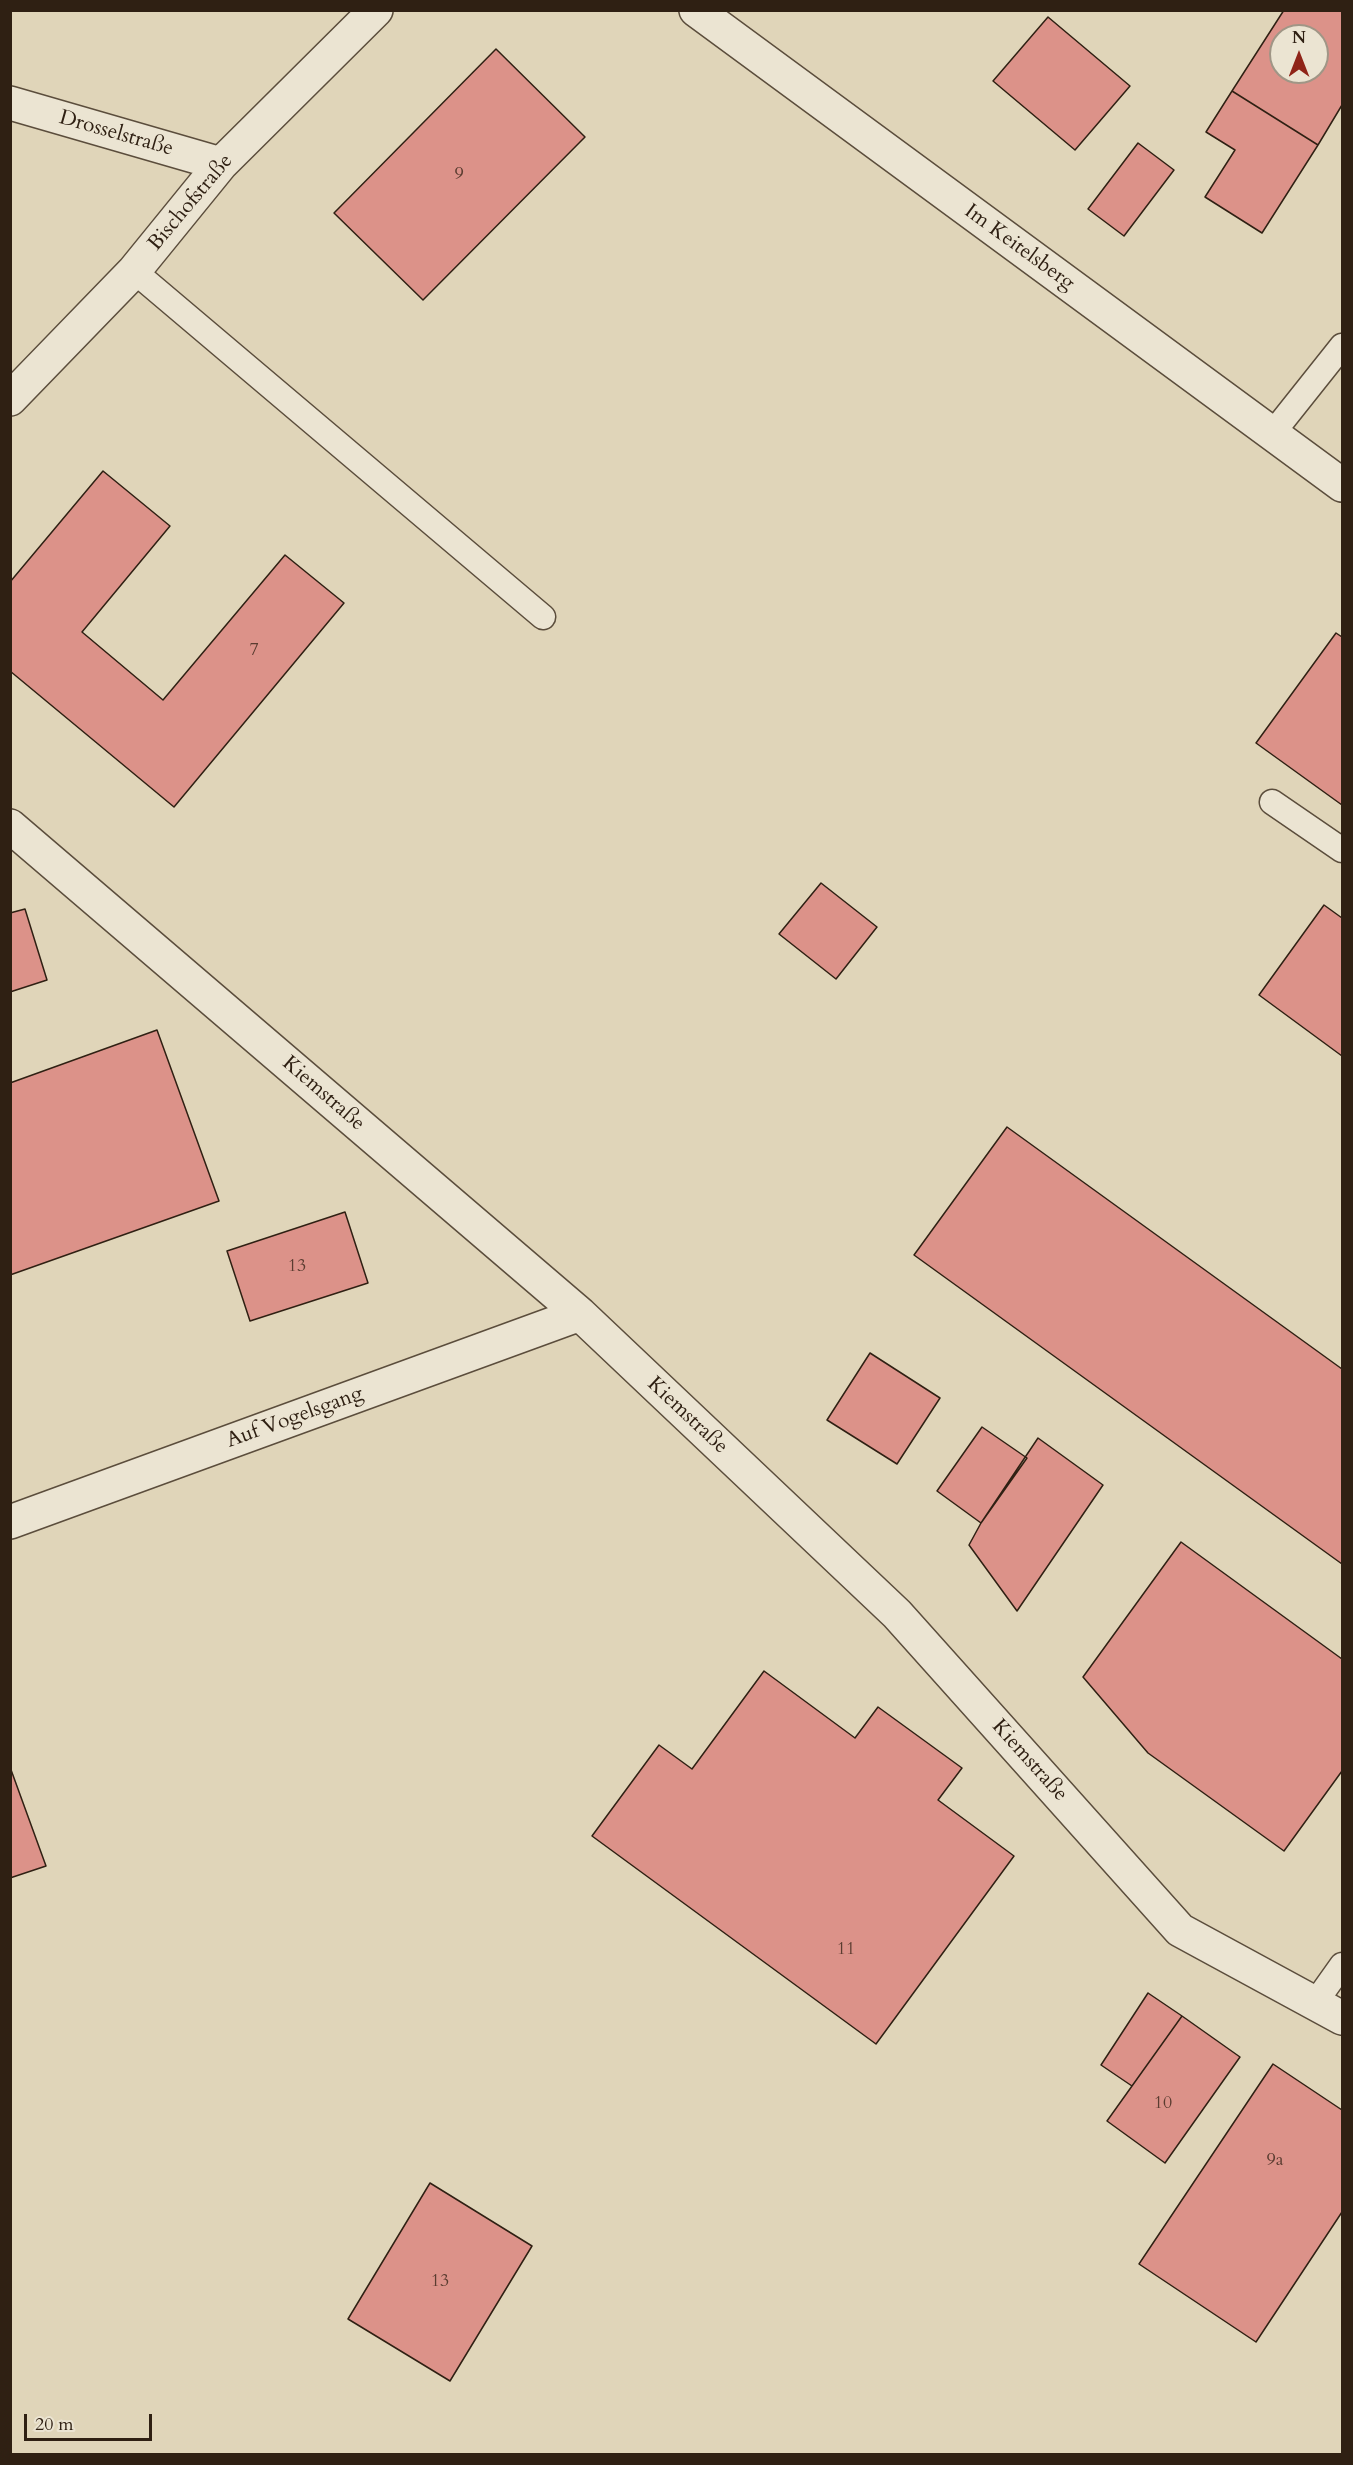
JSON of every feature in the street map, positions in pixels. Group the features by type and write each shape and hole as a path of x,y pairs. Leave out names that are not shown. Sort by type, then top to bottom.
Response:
{"street":[{"name":"Bischofstraße","path":"10,399 134,271 221,164 376,10"},
{"name":"Im Keitelsberg","path":"696,10 1342,485"},
{"name":"Drosselstraße","path":"10,103 221,164"},
{"name":"Kiemstraße","path":"10,826 580,1314 897,1614 1180,1930 1329,2011"},
{"name":"Auf Vogelsgang","path":"10,1522 580,1314"}],"lane":[{"path":"134,271 543,617"},
{"path":"1272,434 1342,346"},
{"path":"1272,802 1342,850"},
{"path":"1329,2011 1342,1965"}],"building":[{"path":"1284,10 1342,10 1342,105 1318,145 1232,91 1269,33 1269,84 1329,84 1329,24 1275,24"},
{"path":"1048,17 1130,86 1075,150 993,81"},
{"path":"496,49 585,137 423,300 334,213"},
{"path":"1232,91 1318,145 1262,233 1205,197 1235,150 1206,132"},
{"path":"1138,143 1174,170 1124,236 1088,209"},
{"path":"103,471 170,526 82,632 163,700 285,555 344,603 174,807 10,671 10,582"},
{"path":"1336,633 1342,637 1342,805 1256,743"},
{"path":"821,883 877,927 836,979 779,934"},
{"path":"1324,905 1342,918 1342,1056 1259,995"},
{"path":"25,909 47,980 10,992 10,913"},
{"path":"157,1030 219,1201 10,1275 10,1083"},
{"path":"1007,1127 1342,1369 1342,1564 914,1255"},
{"path":"345,1212 368,1283 250,1321 227,1251"},
{"path":"870,1353 940,1398 897,1464 827,1420"},
{"path":"982,1427 1027,1458 981,1523 937,1491"},
{"path":"1038,1438 1103,1485 1017,1611 969,1545 981,1523"},
{"path":"1181,1542 1342,1659 1342,1771 1284,1851 1148,1753 1083,1677"},
{"path":"764,1671 855,1738 878,1707 962,1768 938,1800 1014,1856 876,2044 592,1836 659,1745 692,1769"},
{"path":"10,1767 46,1866 10,1878"},
{"path":"1148,1993 1182,2016 1132,2086 1101,2065"},
{"path":"1182,2016 1240,2057 1165,2163 1107,2121"},
{"path":"1273,2064 1342,2110 1342,2212 1256,2342 1139,2264"},
{"path":"430,2183 532,2246 450,2381 348,2319"}]}
